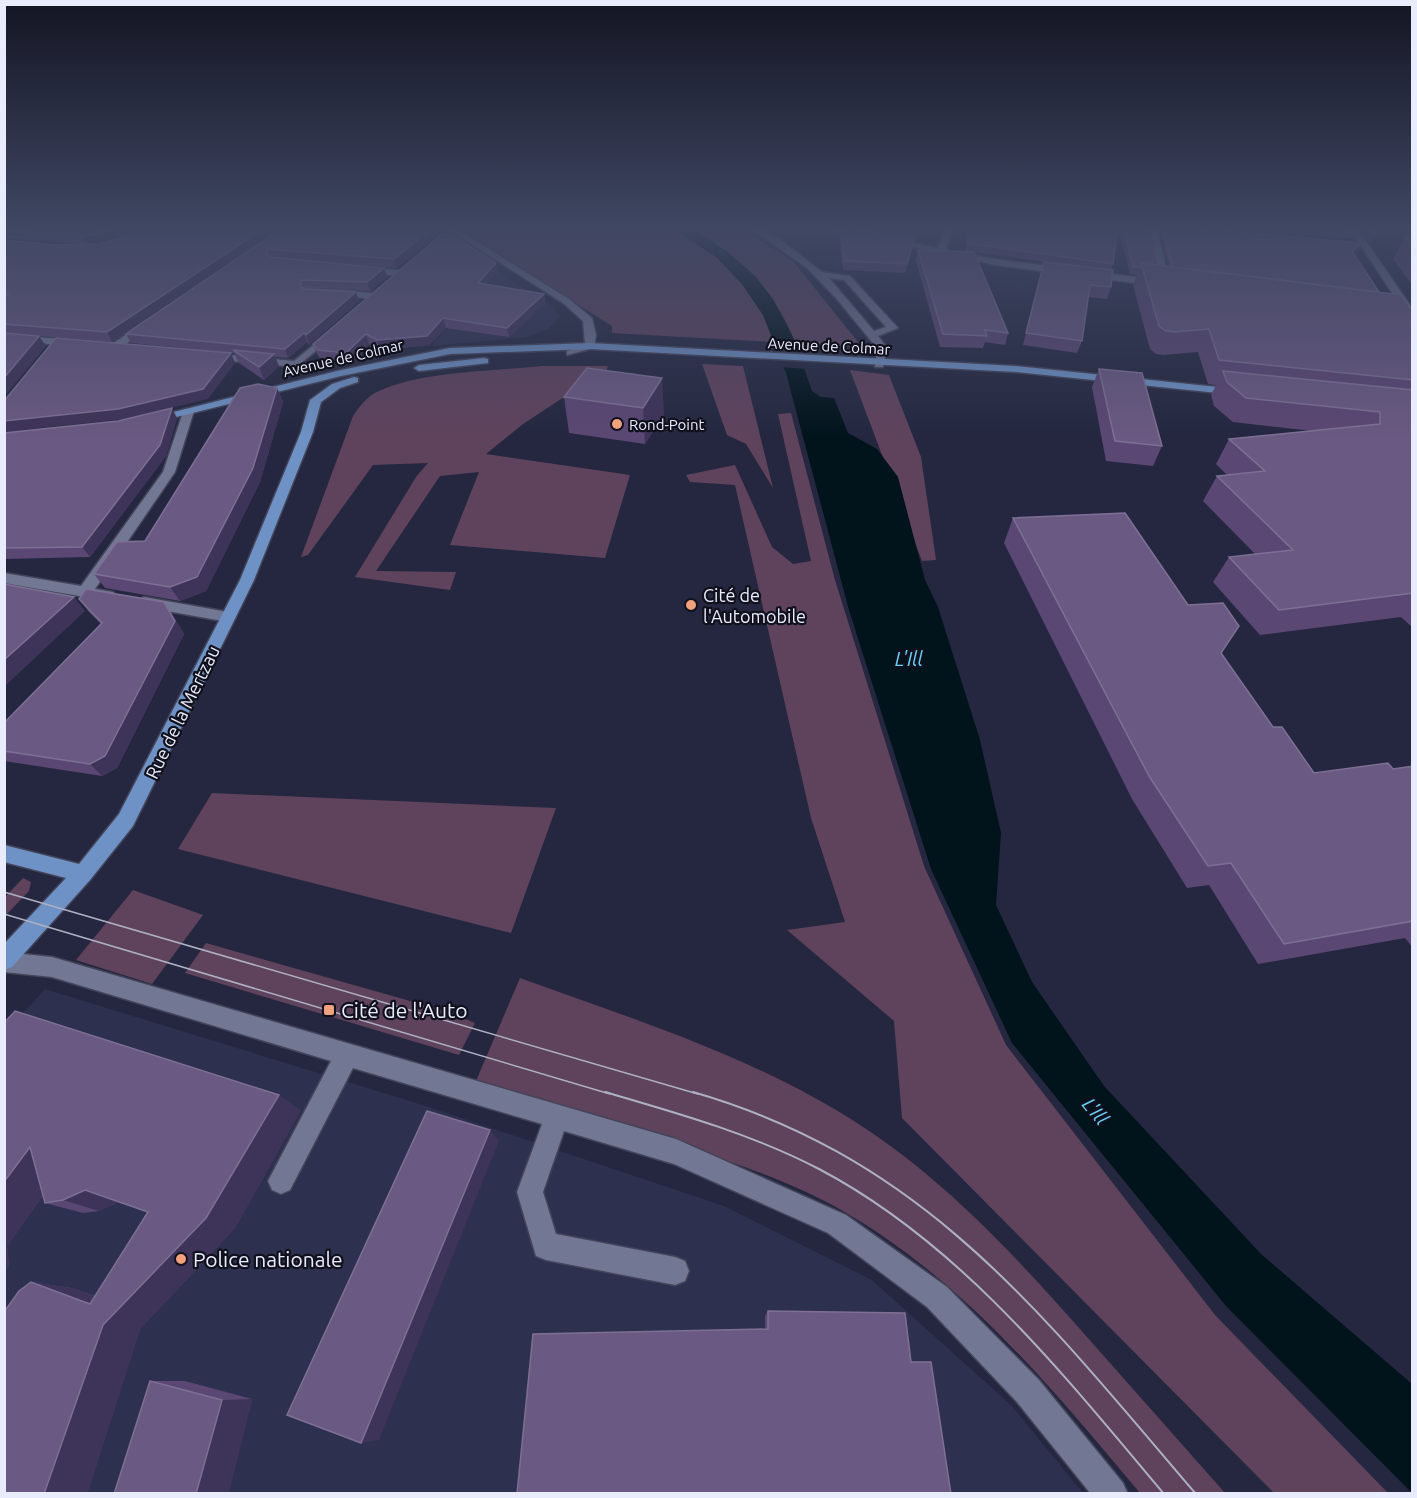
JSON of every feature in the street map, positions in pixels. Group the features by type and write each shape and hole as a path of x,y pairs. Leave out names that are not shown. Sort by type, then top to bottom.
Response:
{"main road":[{"name":"Avenue de Colmar","path":"135,423 239,399 301,393 340,373 450,351 590,346 703,354 981,367 1247,393"},
{"name":"Avenue de Colmar","path":"336,386 354,380 458,364 572,353 748,354 863,362"},
{"path":"301,393 311,388 336,386"},
{"path":"301,393 314,394 316,400 336,386"},
{"name":"Rue de la Mertzau","path":"301,393 307,432"},
{"name":"Rue de la Mertzau","path":"4,961 83,874 126,820 247,580 307,432 316,400"},
{"path":"4,853 83,874"}],"street":[{"path":"354,298 368,300 370,298"},
{"path":"557,298 588,320 591,335 590,346 572,353"},
{"path":"842,298 882,348 880,363"},
{"path":"865,298 893,328 872,335"},
{"path":"1400,298 1412,315"},
{"path":"1400,313 1412,315"},
{"path":"138,349 110,346 154,320"},
{"path":"194,354 296,364 341,325"},
{"path":"4,337 65,343 48,351"},
{"name":"Rue de la Mertzau","path":"296,364 301,393"},
{"path":"85,592 169,472 188,411"},
{"path":"4,578 228,617"},
{"path":"4,961 52,967 348,1054 556,1119 676,1152 837,1224 937,1297 1028,1391 1112,1494"},
{"path":"280,1181 348,1054"},
{"path":"556,1119 530,1192 546,1245 675,1271"}],"shaded area":[{"path":"475,298 539,298 552,306 559,317 549,328 528,337 431,346"},
{"path":"567,298 751,298 763,315 774,342 612,333 612,326"},
{"path":"771,298 823,298 862,347 795,343 778,307"},
{"path":"702,364 743,366 773,488 746,444 727,435"},
{"path":"542,366 608,366 601,384 561,399 523,424 486,454 630,475 605,558 450,545 479,472 440,476 376,571 456,572 450,590 355,577 416,477 428,463 373,465 308,555 301,557 353,416 371,396 396,384 416,379"},
{"path":"850,370 889,375 921,457 936,560 922,561"},
{"path":"791,413 835,580 924,866 1006,1045 1215,1315 1388,1493 1274,1493 902,1118 894,1021 787,930 845,922 811,818 735,485 690,482 686,475 735,465 772,547 793,564 811,561 778,414"},
{"path":"212,793 556,808 511,933 178,849"},
{"path":"23,878 31,882 29,891 5,916 5,897"},
{"path":"133,890 203,915 152,984 76,960"},
{"path":"206,943 449,1012 475,1023 459,1055 185,973"},
{"path":"520,978 651,1025 779,1079 860,1125 892,1147 923,1171 981,1223 1008,1251 1225,1493 1140,1493 1039,1376 967,1303 887,1239 825,1201 769,1176 730,1162 476,1081"},
{"path":"45,989 423,1105 724,1206 872,1280 1012,1406 1083,1493 5,1493 4,1034"}],"water":[{"name":"L'Ill","path":"751,298 772,298 794,339 812,391 821,397 834,398 848,433 877,449 898,477 925,580 938,607 980,740 1001,833 996,905 1032,982 1104,1086 1261,1254 1412,1384 1412,1493 1226,1306 1012,1043 931,869 849,610 786,373 763,315"}],"pier":[{"path":"771,342 798,343 807,369 781,367"}],"building":[{"path":"4,298 159,298 107,332 4,324"},
{"path":"179,298 349,298 306,335 304,333 285,349 126,334"},
{"path":"367,298 540,298 507,328 443,318 427,336 377,340 366,334 346,353 318,350 313,344"},
{"path":"932,298 993,298 1008,333 985,330 987,336 943,334"},
{"path":"1035,298 1088,298 1082,341 1026,333"},
{"path":"1151,298 1403,298 1413,311 1413,380 1219,360 1209,329 1174,332 1166,331 1159,326"},
{"path":"4,333 39,336 4,378"},
{"path":"56,338 231,353 203,389 118,409 4,421 4,401"},
{"path":"233,350 274,354 259,367"},
{"path":"587,368 662,378 643,408 564,397"},
{"path":"1099,369 1142,373 1162,446 1115,441"},
{"path":"1223,371 1413,390 1413,593 1279,610 1229,557 1293,550 1217,476 1265,471 1229,439 1380,424 1380,412 1246,398 1227,382"},
{"path":"258,384 277,388 253,468 197,577 170,587 94,574 117,542 145,541 240,388"},
{"path":"172,408 160,445 82,547 4,548 4,433 118,421"},
{"path":"1125,513 1188,605 1223,603 1239,626 1221,653 1273,727 1282,727 1314,773 1388,763 1393,769 1413,766 1413,921 1284,944 1231,863 1208,866 1149,776 1013,518"},
{"path":"4,584 74,597 4,660"},
{"path":"86,589 164,602 175,621 105,756 90,764 4,751 4,723 102,623 79,599"},
{"name":"Police nationale","path":"15,1011 279,1095 206,1218 103,1325 44,1494 4,1494 4,1312 19,1291 31,1282 90,1304 148,1212 85,1190 63,1200 45,1203 30,1147 4,1182 4,1023"},
{"path":"427,1111 490,1130 361,1443 287,1415"},
{"path":"768,1311 905,1313 911,1362 931,1362 951,1494 517,1494 533,1334 768,1329"},
{"path":"150,1381 222,1400 196,1494 114,1494"}],"tram line":[{"path":"4,892 698,1094"},
{"path":"4,914 610,1094"},
{"path":"605,1092 714,1125 767,1145 819,1169 870,1199 918,1234 1006,1314 1048,1358 1164,1494"},
{"path":"693,1092 776,1122 850,1159 916,1203 976,1252 1032,1307 1087,1366 1196,1494"}],"place":[{"name":"Rond-Point","path":"617,424"},
{"name":"Cité de l'Automobile","path":"691,605"},
{"name":"Cité de l'Auto","path":"329,1010"},
{"name":"Police nationale","path":"181,1259"}]}
